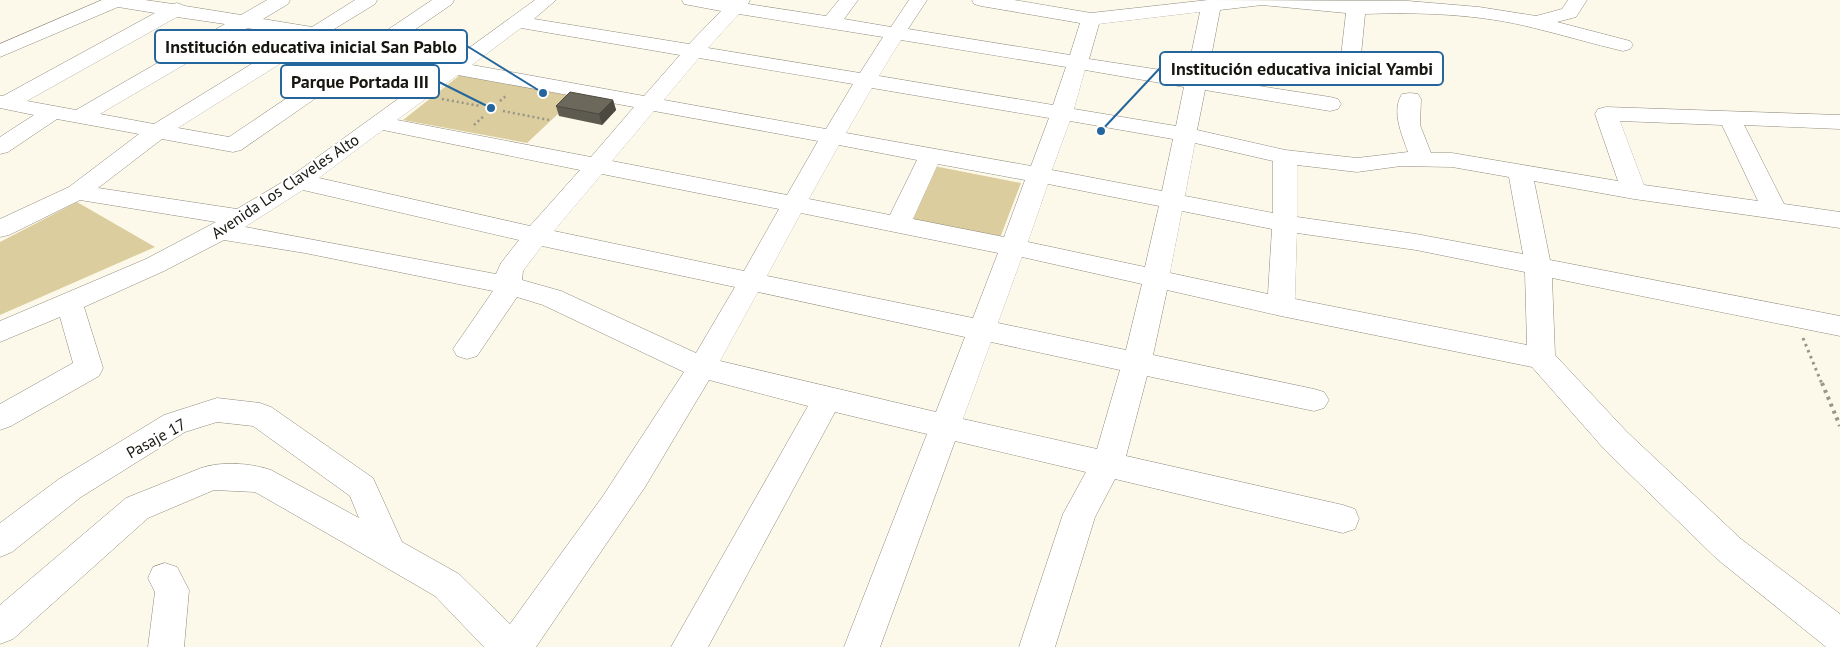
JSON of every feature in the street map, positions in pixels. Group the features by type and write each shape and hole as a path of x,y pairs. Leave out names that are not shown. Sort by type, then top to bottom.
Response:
{"street":[{"path":"3,103 194,0"},
{"path":"81,116 281,0"},
{"path":"0,229 77,192 158,131 368,0"},
{"path":"3,103 234,145 446,0"},
{"name":"Avenida Los Claveles Alto","path":"0,332 155,265 231,224 298,181 547,0"},
{"path":"691,0 738,4 895,34 1330,104"},
{"path":"515,647 600,530 671,419 832,137 918,0"},
{"path":"981,0 1091,19 1259,0"},
{"path":"1265,0 1356,8 1408,7 1479,13 1536,22 1623,45"},
{"path":"1438,0 1479,13"},
{"path":"1536,22 1569,13 1578,0"},
{"path":"0,51 95,8 117,1 172,12 314,34 455,68 1039,175 1285,224 1416,242 1840,326"},
{"path":"831,23 842,1"},
{"path":"467,349 504,297 510,269 649,103 738,4"},
{"path":"1037,647 1078,514 1107,464 1146,329 1211,6"},
{"path":"1350,65 1356,8"},
{"path":"862,647 1013,247 1061,114 1091,19"},
{"path":"519,22 866,82 1185,134 1285,157 1357,165 1401,159 1452,160 1634,191 1840,220"},
{"path":"1410,99 1409,125 1422,159"},
{"path":"0,147 55,111"},
{"path":"1634,191 1606,114 1835,121 1840,142"},
{"path":"1730,117 1775,211"},
{"path":"379,123 1013,247 1280,306 1541,358 1616,441 1729,550 1840,636"},
{"path":"898,224 931,155"},
{"path":"1280,306 1285,224 1285,157"},
{"path":"1520,171 1538,266 1541,358"},
{"path":"298,181 536,236 1314,400"},
{"path":"77,192 231,224 305,245 508,285 552,298 701,368 945,427 1343,519"},
{"path":"0,418 89,368 69,302"},
{"path":"690,647 827,399"},
{"name":"Pasaje 17","path":"2,537 70,488 175,423 217,410 260,415 362,487 390,553"},
{"path":"0,627 137,508 212,477 260,479 446,585 508,647"},
{"path":"164,578 172,590 166,647"}],"path":[{"path":"434,98 480,106"},
{"path":"503,111 549,120"},
{"path":"543,125 555,114"},
{"path":"1795,316 1840,426"}],"shaded area":[{"path":"460,75 576,97 527,143 403,120"},
{"path":"934,166 1021,183 1000,238 907,219"},
{"path":"77,202 155,247 0,315 0,242"}],"building":[{"path":"570,92 613,100 599,114 556,106"}],"place":[{"name":"Institución educativa inicial San Pablo","path":"543,93"},
{"name":"Parque Portada III","path":"491,108"},
{"name":"Institución educativa inicial Yambi","path":"1101,131"}]}
